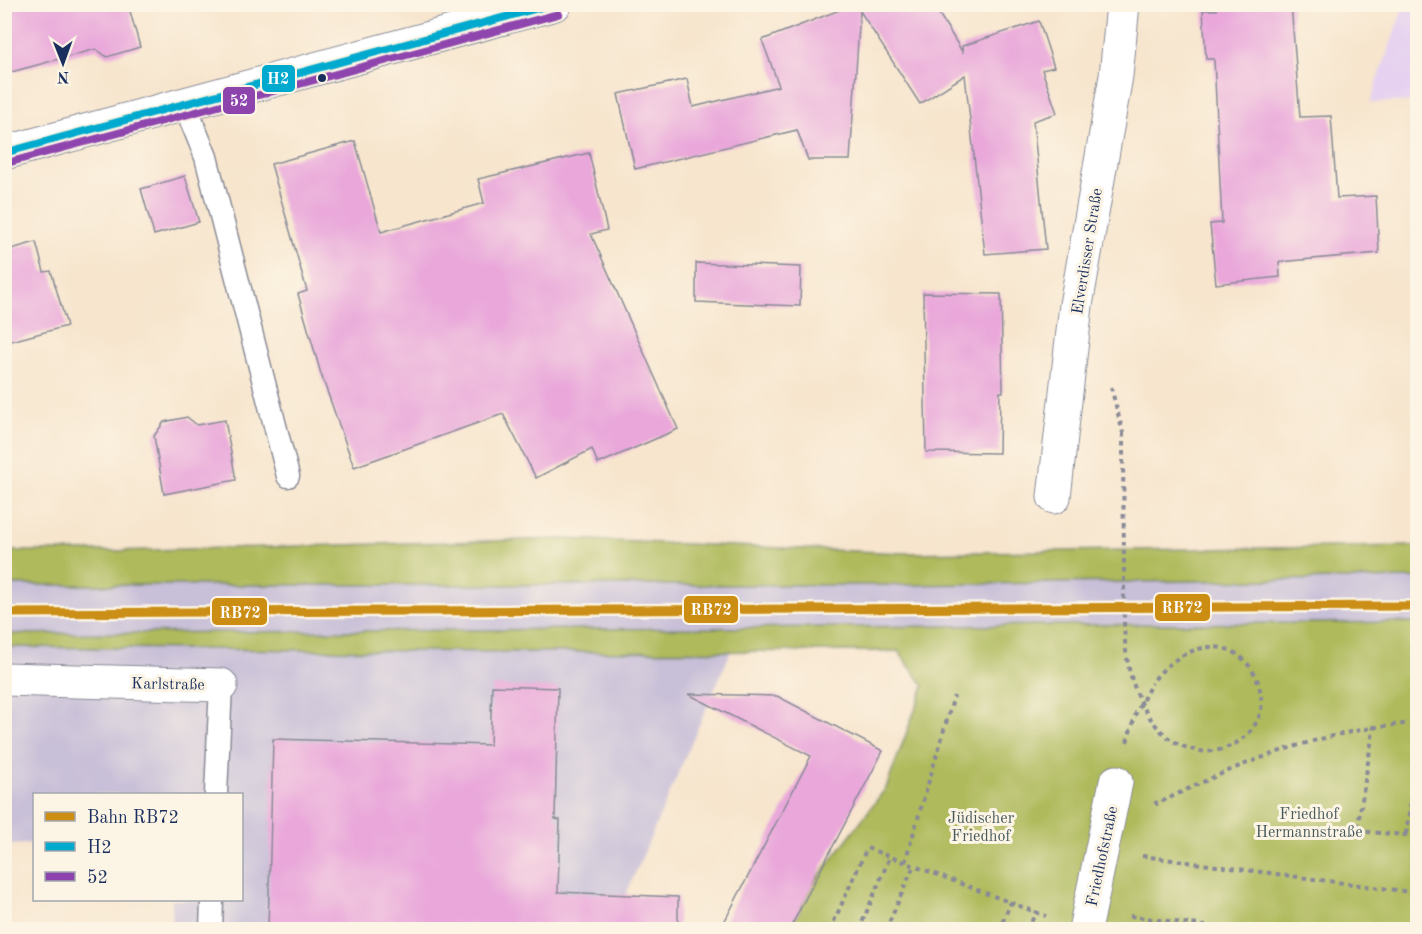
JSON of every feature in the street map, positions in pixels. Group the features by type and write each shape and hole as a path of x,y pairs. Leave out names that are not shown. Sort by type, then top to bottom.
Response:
{"street":[{"path":"4,153 555,4"},
{"name":"Elverdisser Straße","path":"1053,497 1076,305 1116,76 1123,4"},
{"name":"Karlstraße","path":"4,679 221,685"},
{"name":"Friedhofstraße","path":"1085,930 1116,782"}],"lane":[{"path":"184,103 206,157 288,476"},
{"name":"Karlstraße","path":"216,793 221,685"},
{"path":"211,930 212,901"}],"path":[{"path":"1123,433 1124,627 1132,682 1137,693 1142,703 1146,713 1168,738 1192,751 1219,750 1239,743 1252,732 1261,711 1261,701 1260,690 1252,667 1237,653 1217,646 1197,649 1174,658 1162,668 1151,684 1146,693 1141,703 1136,713 1128,737"},
{"path":"905,862 954,696"},
{"path":"1116,782 1135,786 1157,804 1216,774 1346,732 1374,725 1418,723"},
{"path":"1374,725 1357,831 1418,836"},
{"path":"1406,834 1417,762"},
{"path":"831,930 867,848 1050,918"},
{"path":"1137,855 1418,893"},
{"path":"859,930 890,857"},
{"path":"886,930 914,866"},
{"path":"999,930 1011,902"},
{"path":"1028,930 1036,911"},
{"path":"1128,916 1236,930"},
{"path":"1183,930 1184,923"}],"shaded area":[{"path":"1404,5 1417,5 1417,101 1370,103"},
{"path":"1417,578 1418,622 5,634 4,585 902,585"},
{"path":"4,647 511,652 731,651 611,929 172,930 172,901 243,901 243,793 33,793 33,844 5,845"}],"green space":[{"path":"566,539 903,553 1417,546 1418,578 902,585 5,585 5,551 112,551"},
{"path":"1417,622 1417,929 790,929 813,884 886,788 924,686 898,651 511,652 5,647 4,634"}],"building":[{"path":"4,4 128,4 140,47 107,57 96,49 4,74"},
{"path":"855,4 933,4 963,53 962,46 1039,21 1054,67 1042,70 1057,113 1033,121 1046,249 985,254 965,75 920,104 860,11 850,160 808,160 797,130 635,169 618,94 687,79 693,107 779,86 762,40"},
{"path":"1217,4 1291,4 1300,117 1331,116 1337,198 1376,196 1379,253 1279,262 1280,277 1216,284 1210,224 1222,223 1214,59 1206,59 1203,10 1217,10"},
{"path":"355,141 381,232 484,203 478,179 589,153 607,230 591,234 678,429 598,464 592,449 536,478 503,414 354,467 321,374 298,294 307,291 271,164"},
{"path":"185,176 199,222 154,235 141,189"},
{"path":"36,242 44,272 51,271 67,326 4,343 4,251"},
{"path":"696,263 801,267 800,306 696,302"},
{"path":"923,293 1001,294 1003,392 1000,392 999,453 926,452"},
{"path":"187,417 197,425 225,420 236,480 164,494 154,436 164,422"},
{"path":"492,686 558,688 555,819 560,820 558,892 678,897 678,930 268,930 273,739 490,745"},
{"path":"688,694 777,696 883,751 789,930 720,930 811,756"}],"rail line":[{"name":"RB72","path":"4,613 1418,606"}],"transit line":[{"name":"H2","path":"4,153 553,4"},
{"name":"52","path":"7,163 558,14"}],"park label":[{"name":"Friedhof Hermannstraße","path":"1309,822"},
{"name":"Jüdischer Friedhof","path":"981,826"}]}
